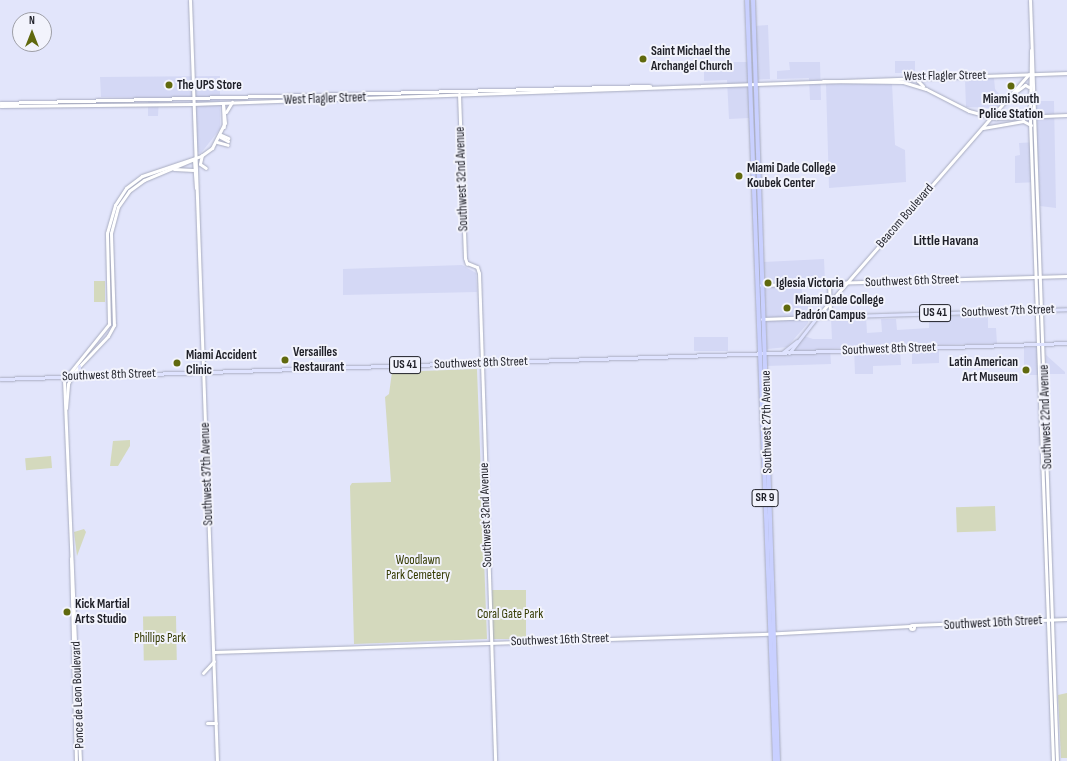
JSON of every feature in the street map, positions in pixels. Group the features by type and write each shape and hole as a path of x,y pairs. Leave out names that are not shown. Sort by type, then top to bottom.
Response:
{"highway":[{"name":"SR 9","path":"747,0 750,83"},
{"name":"SR 9","path":"752,0 755,83"},
{"path":"748,18 753,23 748,27"},
{"name":"Southwest 27th Avenue","path":"750,83 759,354 772,633 775,761"},
{"name":"Southwest 27th Avenue","path":"755,83 764,319 769,563"},
{"path":"754,186 759,193"},
{"path":"754,193 759,199"},
{"path":"755,226 760,231"},
{"path":"756,254 761,258"},
{"path":"762,404 766,412"},
{"path":"763,454 767,459"},
{"path":"764,467 768,471"},
{"name":"Southwest 27th Avenue","path":"774,704 778,761"}],"main road":[{"name":"Southwest 37th Avenue","path":"190,0 194,159 204,372 217,761"},
{"path":"1030,0 1031,50"},
{"name":"Southwest 22nd Avenue","path":"1031,50 1034,74 1039,277 1039,344 1057,761"},
{"name":"Southwest 22nd Avenue","path":"1031,50 1029,74 1030,117 1039,277 1043,310 1053,761"},
{"name":"West Flagler Street","path":"0,103 129,100 216,103 459,94 474,92 629,85 650,86 962,75 1067,73"},
{"name":"Beacom Boulevard","path":"789,353 817,317 1029,74"},
{"path":"926,89 919,83 920,79 962,75"},
{"name":"West Flagler Street","path":"822,80 895,81 926,89 963,108 1000,118"},
{"path":"623,89 629,85"},
{"name":"Beacom Boulevard","path":"1014,93 1025,85 1029,87"},
{"name":"West Flagler Street","path":"0,106 192,102 455,91 474,92 623,89 650,86"},
{"path":"455,91 459,94"},
{"name":"Southwest 32nd Avenue","path":"459,94 467,263 478,269 495,761"},
{"path":"121,104 129,100"},
{"path":"91,105 98,101"},
{"path":"112,216 119,205 138,184 202,155 217,142 224,127 223,102"},
{"path":"224,111 232,102"},
{"path":"216,103 224,111"},
{"path":"1000,118 1067,115"},
{"path":"1000,118 1010,123"},
{"path":"983,128 1025,121 1031,125"},
{"path":"217,142 228,141 221,136"},
{"path":"202,155 200,164 206,168"},
{"name":"Southwest 37th Avenue","path":"194,159 193,170 196,188"},
{"path":"65,377 107,328 109,296 109,243 112,216 117,200 136,180 175,164 194,159"},
{"path":"173,169 175,164"},
{"path":"173,169 193,170"},
{"path":"117,200 119,205"},
{"path":"107,328 111,331 114,322 112,270 109,243"},
{"name":"Southwest 6th Street","path":"757,286 1067,276"},
{"path":"829,283 830,316"},
{"name":"Southwest 7th Street","path":"758,319 1067,309"},
{"name":"Ponce de Leon Boulevard","path":"66,408 71,376 111,331"},
{"name":"Beacom Boulevard","path":"782,353 797,342"},
{"name":"Southwest 8th Street","path":"0,379 1067,343"},
{"path":"79,366 80,376"},
{"name":"Ponce de Leon Boulevard","path":"65,377 76,761"},
{"name":"Ponce de Leon Boulevard","path":"71,558 80,761"},
{"name":"Southwest 16th Street","path":"214,652 772,633 1067,619"},
{"path":"203,673 214,661"},
{"path":"207,723 216,723"}],"shaded area":[{"path":"768,25 770,79 748,80 749,118 729,119 727,80 704,81 704,69 720,68 720,62 757,62 755,26"},
{"path":"895,61 915,61 915,73 895,73"},
{"path":"789,62 820,62 821,100 810,100 809,78 777,79 777,71 790,70"},
{"path":"220,76 220,129 201,153 196,152 195,98 159,98 158,116 148,116 148,98 101,97 100,77"},
{"path":"994,78 995,89 1004,100 996,108 966,107 965,79"},
{"path":"892,83 895,145 905,150 906,182 829,188 826,84"},
{"path":"1036,101 1054,101 1056,208 1040,206 1039,182 1015,183 1015,156 1020,155 1019,143 1037,142"},
{"name":"Miami Dade College Padrón Campus","path":"824,259 825,282 802,283 802,301 808,301 808,323 787,347 767,349 764,262"},
{"path":"462,265 476,273 477,292 343,295 343,269"},
{"path":"988,315 988,328 996,328 997,344 939,345 939,363 912,364 912,350 900,350 901,365 873,366 873,374 855,374 854,348 830,349 831,364 766,366 766,355 792,354 804,336 813,339 832,339 831,318 866,317 867,333 882,332 881,319 896,319 897,330 929,328 929,317"},
{"path":"694,337 728,337 728,351 694,351"},
{"path":"1024,347 1038,347 1038,375 1024,375"},
{"path":"1046,355 1065,372 1065,374 1047,374"}],"green space":[{"path":"94,281 105,281 105,302 94,302"},
{"name":"Woodlawn Park Cemetery","path":"477,369 487,639 354,644 350,486 352,483 391,482 385,397 389,394 392,372"},
{"path":"130,440 130,446 118,466 110,466 113,441"},
{"path":"51,456 52,468 26,470 25,458"},
{"path":"995,506 996,531 957,532 956,507"},
{"path":"84,529 86,532 77,556 74,532"},
{"name":"Coral Gate Park","path":"492,590 526,590 526,639 492,639"},
{"name":"Phillips Park","path":"176,616 177,660 144,661 143,617"},
{"path":"1067,693 1067,758 1061,758 1058,695"}],"place":[{"name":"Saint Michael the Archangel Church","path":"643,59"},
{"name":"The UPS Store","path":"169,85"},
{"name":"Miami South Police Station","path":"1011,86"},
{"name":"Miami Dade College Koubek Center","path":"739,176"},
{"name":"Iglesia Victoria","path":"768,283"},
{"name":"Miami Dade College Padrón Campus","path":"787,308"},
{"name":"Versailles Restaurant","path":"285,360"},
{"name":"Miami Accident Clinic","path":"177,363"},
{"name":"Latin American Art Museum","path":"1026,370"},
{"name":"Kick Martial Arts Studio","path":"67,612"}],"district":[{"name":"Little Havana","path":"946,241"}]}
